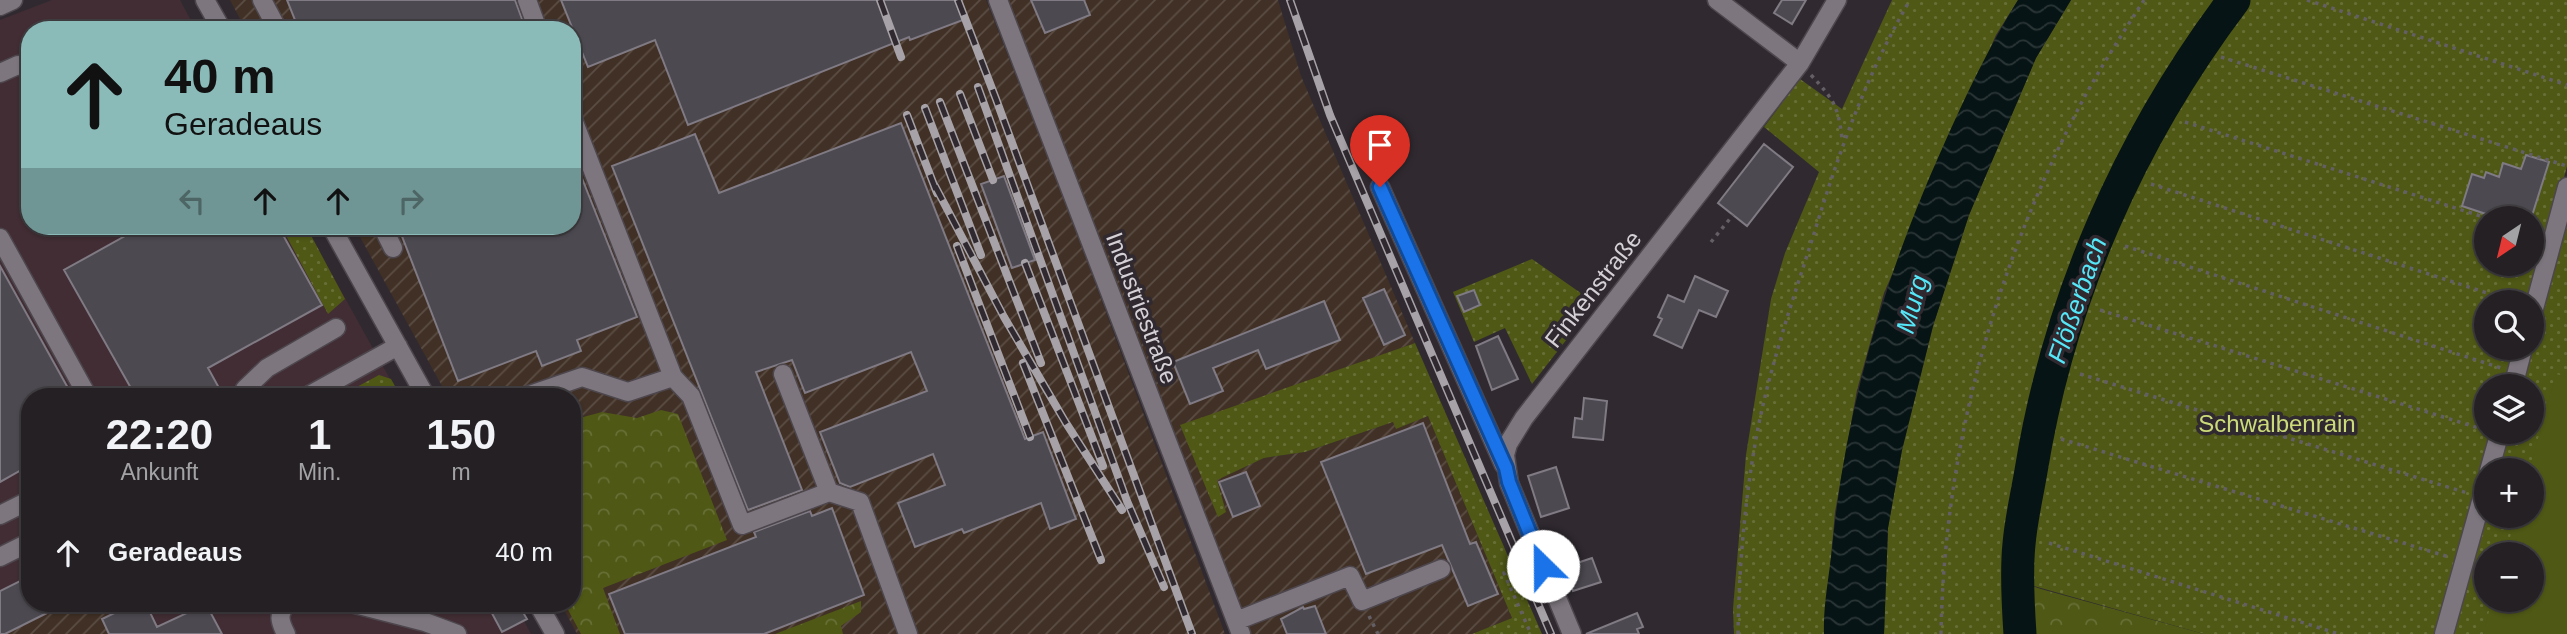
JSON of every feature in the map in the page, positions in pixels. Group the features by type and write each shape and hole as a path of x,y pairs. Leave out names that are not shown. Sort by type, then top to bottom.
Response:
{"street":[{"path":"0,6 13,0"},
{"path":"205,0 217,21"},
{"path":"262,0 273,21"},
{"path":"527,0 535,21"},
{"name":"Industriestraße","path":"998,0 1239,628"},
{"name":"Finkenstraße","path":"1506,468 1508,444 1514,431 1680,228 1800,63 1837,0"},
{"path":"1722,1 1800,63"},
{"path":"0,73 21,66"},
{"path":"581,140 673,377 691,396 742,525 829,492 860,502 908,634"},
{"path":"1380,187 1506,468 1533,543 1573,634"},
{"path":"2539,290 2567,187"},
{"path":"336,235 421,388"},
{"path":"386,235 393,248"},
{"path":"0,238 83,388"},
{"path":"245,388 267,368 337,328"},
{"path":"322,388 398,346"},
{"path":"783,374 829,492"},
{"path":"550,388 582,377 628,392 673,377"},
{"path":"0,515 21,504"},
{"path":"2444,634 2474,526"},
{"path":"0,557 21,546"},
{"path":"1239,628 1350,576 1362,601 1441,569"},
{"path":"281,612 280,618 286,634"},
{"path":"379,612 426,628 457,634"},
{"path":"543,612 555,634"}],"path":[{"path":"1738,634 1746,511 1759,426 1777,350 1843,141 1910,0"},
{"path":"1941,634 1950,516 1966,415 1987,329 2025,226 2073,120 2105,61 2144,0"},
{"path":"2307,0 2567,85"},
{"path":"2221,57 2567,166"},
{"path":"1800,63 1833,100 1840,117 1843,141"},
{"path":"2185,122 2474,214"},
{"path":"2151,184 2478,290"},
{"path":"1711,242 1733,215"},
{"path":"2125,246 2498,374"},
{"path":"2099,310 2474,426"},
{"path":"2080,374 2474,486"},
{"path":"2062,439 2464,562"},
{"path":"2049,543 2339,634"},
{"path":"1513,570 1504,573 1531,634"}],"shaded area":[{"path":"52,0 180,0 191,21 21,21 21,235 310,235 395,388 21,388 21,612 519,612 531,634 0,634 0,20"},
{"path":"230,0 986,0 1061,191 1225,634 577,634 565,612 581,612 581,388 443,388 359,235 581,235 581,21 241,21"},
{"path":"1005,0 1278,0 1301,76 1415,343 1180,426 1226,512 1216,480 1264,458 1305,452 1393,422 1397,428 1428,416 1512,618 1472,634 1246,634"},
{"path":"21,580 21,612 107,612 109,616 117,612 150,612 161,634 0,634 0,591"}],"green space":[{"path":"1892,0 2018,0 1996,35 1884,293 1857,390 1835,512 1824,634 1734,634 1733,609 1746,455 1771,299 1785,253 1819,172 1764,127 1800,79 1842,109"},
{"path":"2071,0 2226,0 2154,106 2103,206 2059,326 2032,431 2013,542 2011,589 2014,634 1884,634 1888,528 1902,450 1933,326 1969,215 2036,58"},
{"name":"Schwalbenrain","path":"2240,0 2567,0 2567,166 2544,254 2544,206 2474,206 2474,276 2538,276 2534,290 2474,290 2474,360 2515,360 2511,374 2474,374 2474,444 2492,444 2488,458 2474,458 2474,508 2439,634 2204,634 2023,583 2043,435 2072,331 2115,213 2165,113"},
{"path":"2567,207 2567,634 2450,634 2474,547 2474,612 2544,612 2544,542 2475,542 2479,528 2544,528 2544,458 2498,458 2502,444 2544,444 2544,374 2521,374 2525,360 2544,360 2544,290"},
{"path":"286,235 311,235 345,299 328,314"},
{"path":"1532,259 1595,303 1532,384 1505,328 1474,342 1453,292"},
{"path":"1415,343 1542,634 1472,634 1512,618 1428,416 1396,429 1393,422 1305,452 1264,458 1217,480 1226,512 1218,517 1180,425"},
{"path":"2556,374 2567,377 2567,634 2483,634 2489,612 2544,612 2544,542 2509,542 2513,528 2544,528 2544,458 2533,458 2537,444 2544,444 2544,417"},
{"path":"379,375 391,379 396,388 355,388"},
{"path":"661,410 678,414 727,540 603,588 620,634 581,634 569,612 581,612 581,418 602,412 637,418"},
{"path":"2023,583 2041,589 2204,634 2023,634"},
{"path":"861,601 861,612 841,626 843,634 775,634"}],"water":[{"name":"Murg","path":"2018,0 2071,0 2036,58 1969,215 1933,326 1902,450 1888,528 1884,634 1824,634 1826,592 1846,446 1885,296 1920,199 1950,132 1987,55"}],"building":[{"path":"287,0 515,0 523,21 295,21"},
{"path":"561,0 955,0 963,20 910,40 909,37 688,125 655,40 588,67 581,50 581,21 569,21"},
{"path":"1031,0 1084,0 1090,15 1045,33"},
{"path":"1782,0 1806,0 1792,24 1774,13"},
{"path":"901,123 1025,439 1043,432 1076,519 1050,529 1041,503 964,533 962,529 915,547 898,503 945,485 933,454 850,487 840,483 820,432 927,391 911,352 805,393 792,360 756,372 802,490 748,510 612,166 695,134 719,193"},
{"path":"1764,144 1793,167 1747,226 1718,203"},
{"path":"2526,155 2549,162 2535,206 2474,206 2474,210 2462,206 2472,174 2484,178 2486,172 2499,177 2503,163 2521,169"},
{"path":"581,176 637,317 577,340 581,351 542,366 536,351 458,381 401,235 581,235"},
{"path":"1004,176 1035,260 1012,268 981,184"},
{"path":"127,235 283,235 322,305 208,368 219,388 131,388 64,270"},
{"path":"0,266 68,388 21,388 21,470 0,482"},
{"path":"1695,276 1728,291 1716,317 1699,310 1682,348 1654,335 1662,319 1658,317 1668,295 1684,302"},
{"path":"1384,289 1405,335 1384,345 1363,298"},
{"path":"1474,290 1480,305 1464,312 1457,296"},
{"path":"1324,301 1340,340 1266,369 1258,350 1213,368 1223,391 1190,404 1173,362"},
{"path":"1498,336 1518,379 1492,390 1476,346"},
{"path":"1584,398 1607,401 1603,440 1573,437 1575,418 1582,419"},
{"path":"1423,423 1470,544 1476,542 1498,594 1468,606 1442,545 1366,574 1321,462"},
{"path":"1556,467 1569,508 1541,517 1528,476"},
{"path":"1246,472 1260,506 1233,517 1219,482"},
{"path":"832,508 864,595 764,634 625,634 609,594 756,537 754,532 810,511 812,516"},
{"path":"1592,558 1601,582 1573,591 1565,567"},
{"path":"21,580 21,612 49,612 0,634 0,591"},
{"path":"1315,606 1326,634 1287,634 1281,619 1303,607"},
{"path":"116,612 150,612 157,627 189,612 210,612 222,634 109,634 102,619"},
{"path":"491,612 523,612 527,619 502,632"},
{"path":"1637,613 1643,627 1637,629 1639,634 1586,634"}],"waterway":[{"name":"Flößerbach","path":"2020,634 2018,566 2023,517 2043,407 2080,283 2131,165 2162,108 2196,53 2234,0"}],"railway":[{"path":"880,0 901,57"},
{"path":"958,0 1192,634"},
{"path":"1290,0 1330,115 1551,634"},
{"path":"978,87 1127,501 1164,587"},
{"path":"960,94 993,180"},
{"path":"940,102 1041,363"},
{"path":"925,108 981,255"},
{"path":"907,115 937,193"},
{"path":"935,186 1004,317 1066,423 1122,510"},
{"path":"957,246 1030,437"},
{"path":"1025,263 1103,466"},
{"path":"1023,363 1101,560"}],"route":[{"path":"1380,187 1506,468 1509,482 1543,566"}]}
